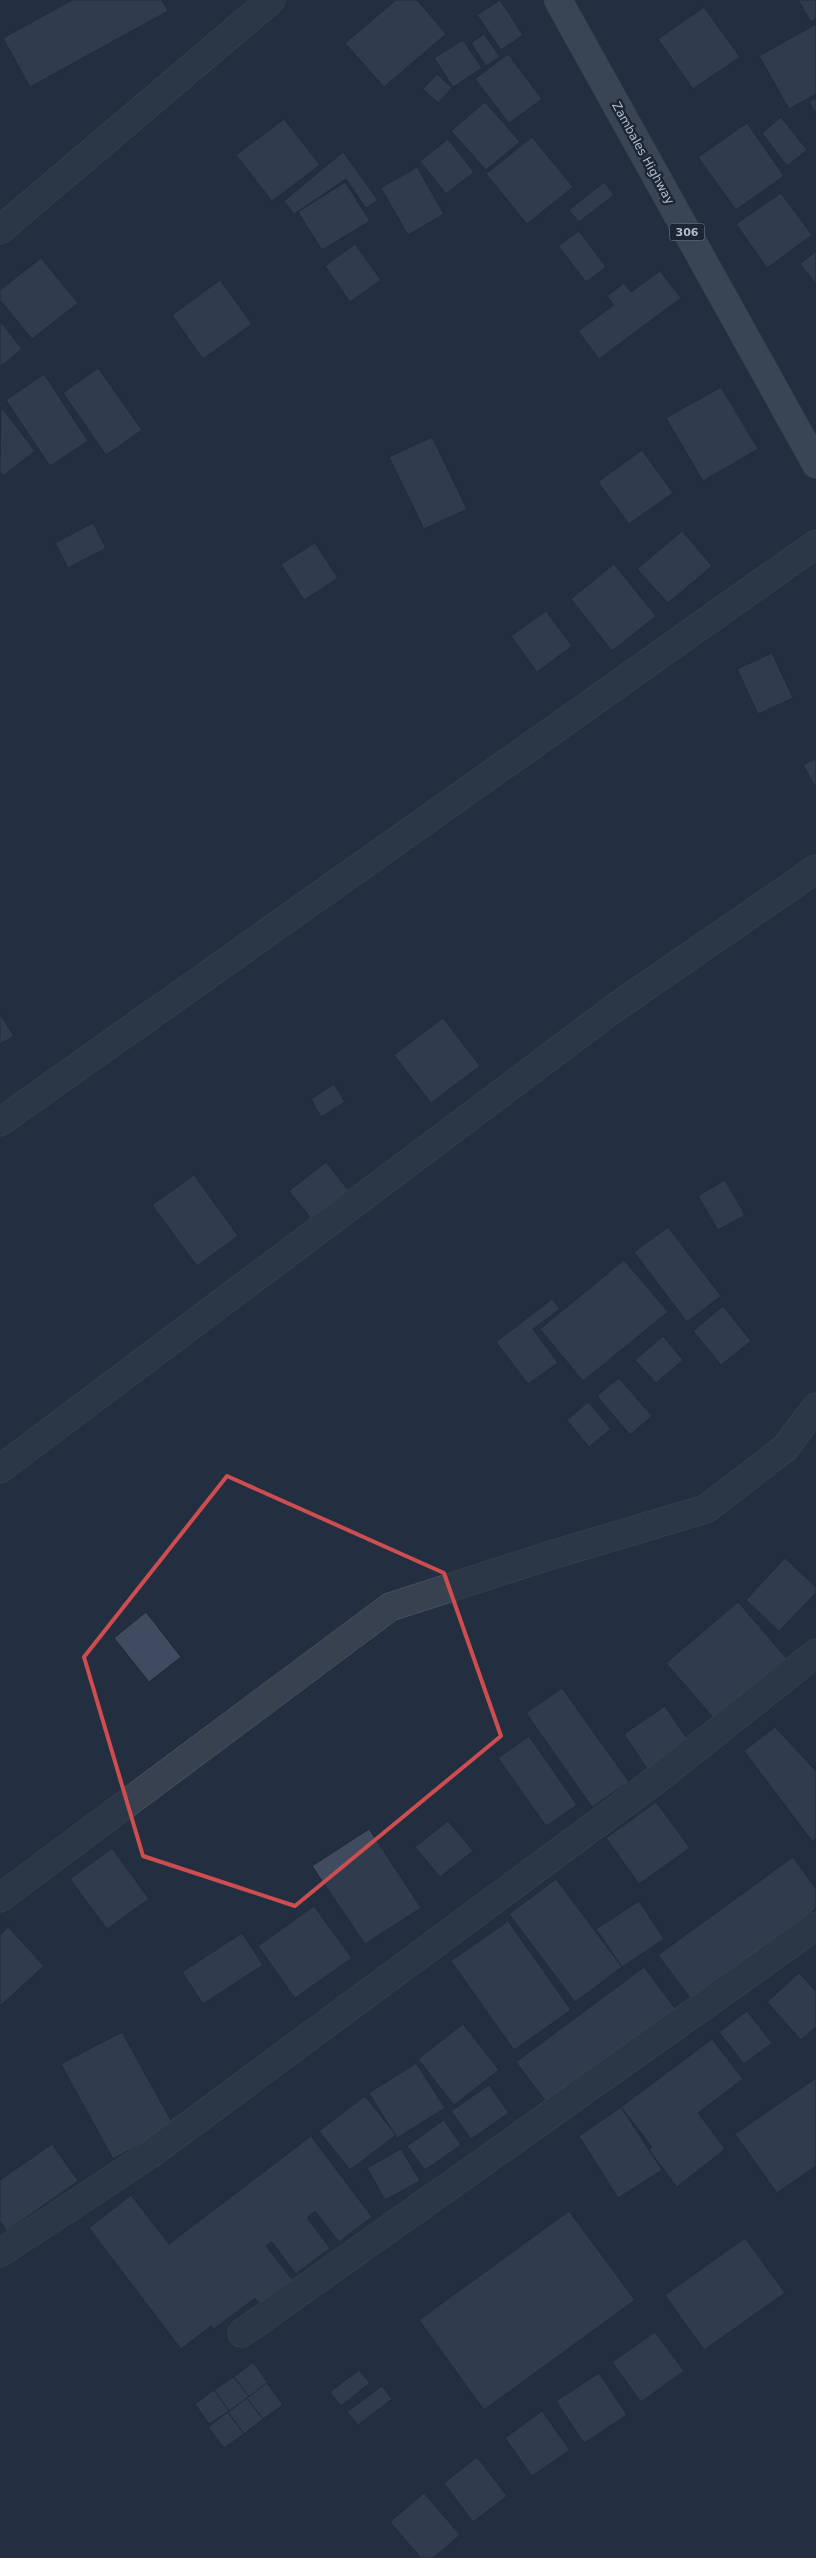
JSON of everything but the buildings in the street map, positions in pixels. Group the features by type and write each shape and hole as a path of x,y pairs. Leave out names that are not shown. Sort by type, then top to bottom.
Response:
{"main road":[{"name":"Zambales Highway","path":"558,0 816,464"}],"street":[{"path":"0,230 271,0"},
{"path":"0,1122 816,544"},
{"path":"0,1469 616,1007 816,869"},
{"path":"0,1898 390,1607 548,1556 706,1509 785,1448 816,1407"},
{"path":"0,2253 164,2143 660,1777 816,1653"},
{"path":"242,2333 816,1926"}],"highlighted area":[{"path":"227,1476 444,1573 501,1736 295,1906 143,1856 84,1657"}]}
